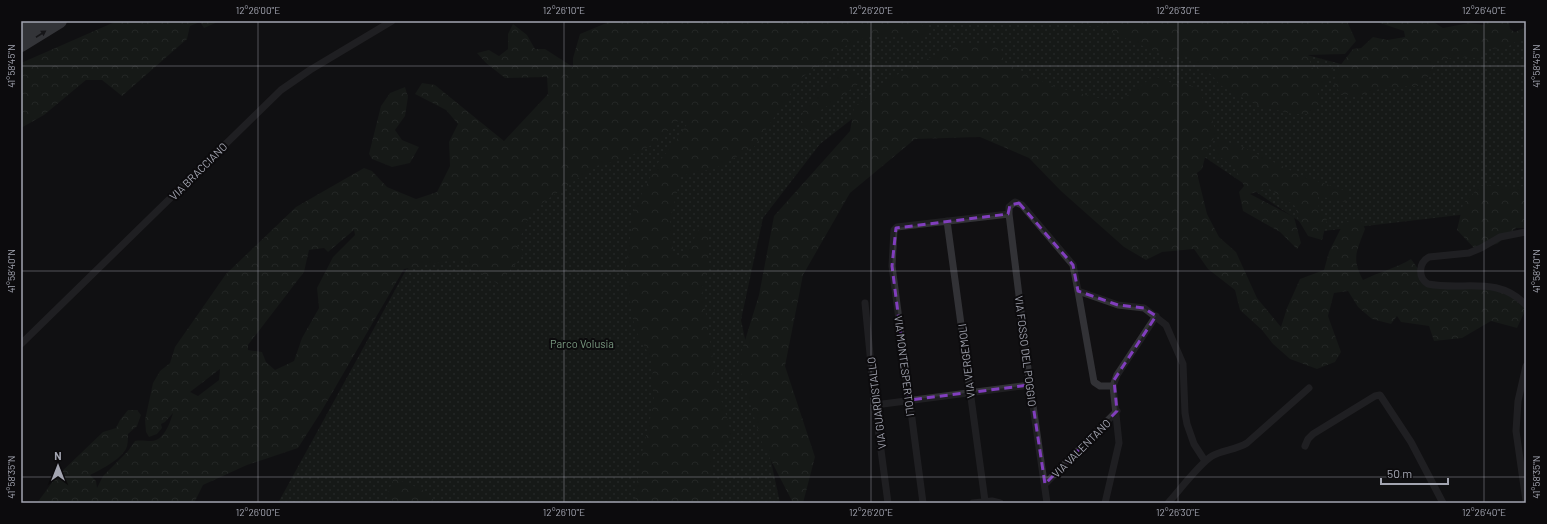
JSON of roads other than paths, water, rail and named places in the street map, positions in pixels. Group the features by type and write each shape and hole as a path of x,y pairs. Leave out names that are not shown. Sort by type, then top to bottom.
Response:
{"highway":[{"path":"21,30 41,21"},
{"path":"21,45 60,21"}],"street":[{"name":"VIA BRACCIANO","path":"21,344 281,90 310,70 392,21"},
{"path":"947,221 1009,214 1009,207 1015,202 1022,205 1073,265 1094,382 1100,386 1113,386"},
{"name":"VIA FOSSO DEL POGGIO","path":"1009,214 1030,385 1047,503"},
{"name":"VIA MONTESPERTOLI","path":"923,503 892,266 892,254 895,228 947,221"},
{"name":"VIA VERGEMOLI","path":"947,221 985,501"},
{"path":"1526,232 1500,237 1469,253 1428,258 1424,260 1420,269 1422,278 1428,284 1495,287 1511,292 1526,305"},
{"path":"1078,291 1118,305 1144,308 1156,316 1167,327 1183,364 1186,418 1194,444 1205,461"},
{"name":"VIA GUARDISTALLO","path":"865,303 875,405 888,503"},
{"path":"1107,502 1119,447 1117,411 1113,386 1117,375 1156,316"},
{"path":"1526,366 1518,400 1516,431 1526,501"},
{"path":"875,405 1030,385"},
{"path":"1168,503 1205,461 1214,455 1240,447 1247,443 1309,388"},
{"path":"1305,446 1308,439 1313,434 1375,396 1380,396 1411,442 1443,503"},
{"name":"VIA VALENTANO","path":"1045,484 1117,411"},
{"path":"973,503 985,501 1000,503"}],"park label":[{"name":"Parco Volusia","path":"582,343"}]}
